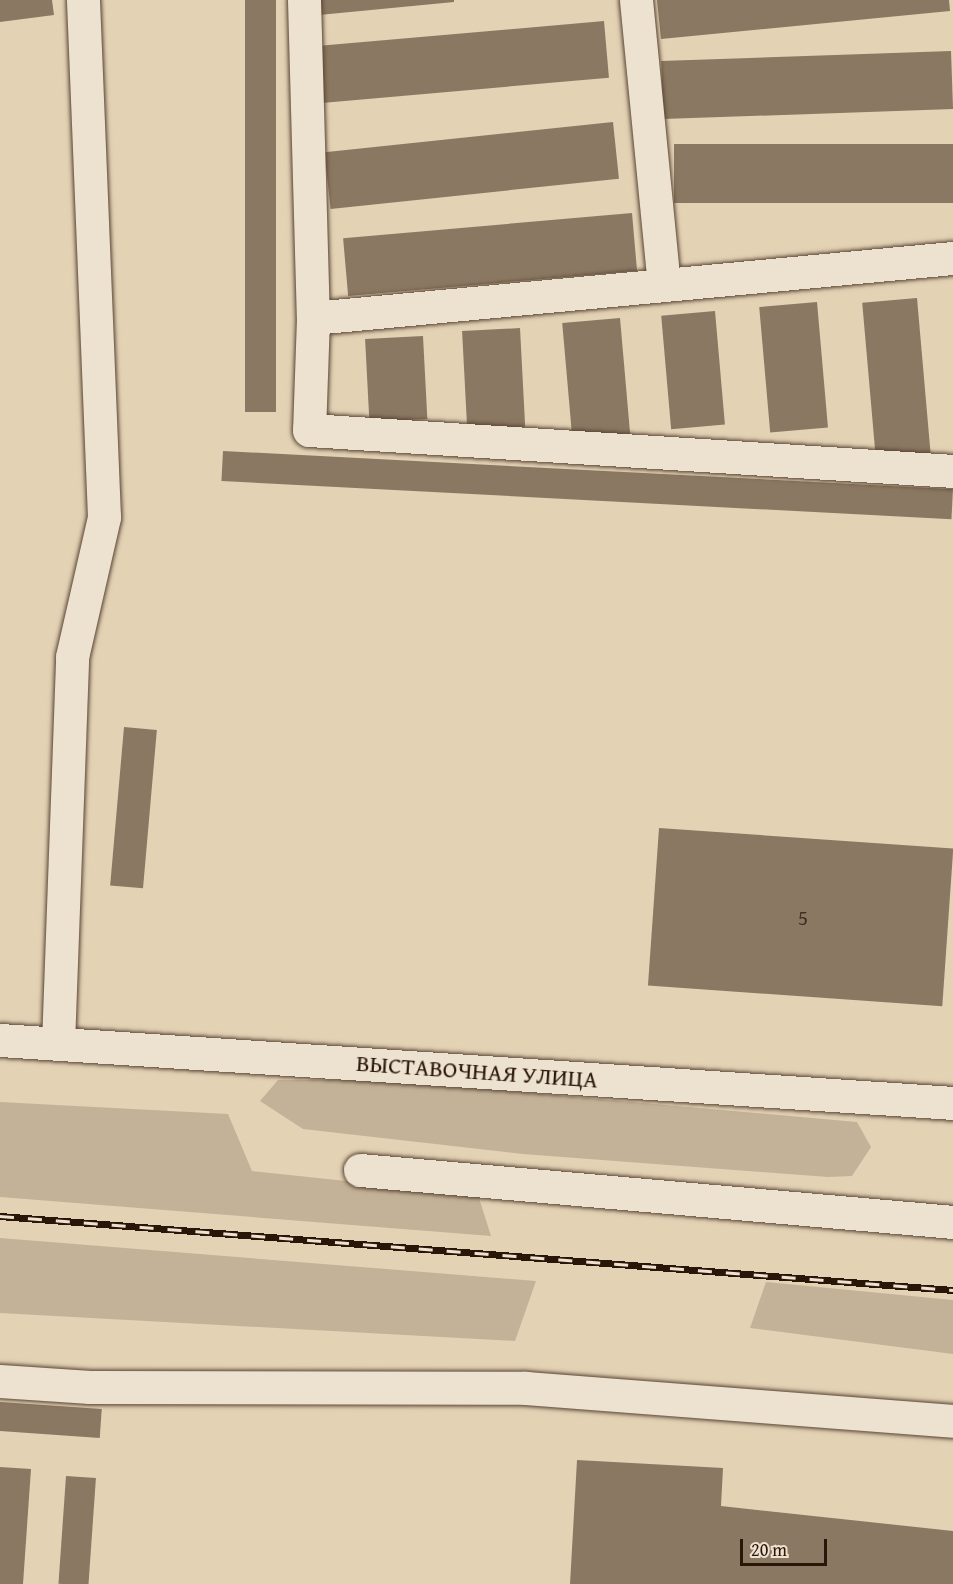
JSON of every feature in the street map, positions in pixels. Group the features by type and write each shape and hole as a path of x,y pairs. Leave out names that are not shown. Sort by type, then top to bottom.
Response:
{"street":[{"path":"58,1044 72,657 105,517 83,0"},
{"path":"304,0 313,318 309,430 953,471"},
{"path":"636,0 664,284"},
{"path":"313,318 953,258"},
{"name":"ВЫСТАВОЧНАЯ УЛИЦА","path":"0,1040 953,1103"},
{"path":"360,1170 953,1222"},
{"path":"0,1381 90,1387 526,1388 953,1421"}],"shaded area":[{"path":"278,1080 385,1080 857,1122 871,1147 852,1176 828,1177 523,1154 303,1129 260,1101"},
{"path":"0,1102 228,1114 252,1171 478,1195 491,1236 0,1197"},
{"path":"0,1238 536,1281 515,1341 0,1313"},
{"path":"766,1282 953,1300 953,1354 750,1328"}],"building":[{"path":"0,0 52,0 54,15 0,22"},
{"path":"245,0 276,0 276,412 245,412"},
{"path":"317,0 454,0 454,2 319,15"},
{"path":"657,0 949,0 950,11 661,39"},
{"path":"604,21 609,78 319,103 314,46"},
{"path":"951,51 953,109 663,119 661,61"},
{"path":"613,122 619,179 331,209 325,152"},
{"path":"674,144 953,144 953,203 674,203"},
{"path":"632,213 637,271 348,296 343,238"},
{"path":"917,298 931,453 876,458 862,303"},
{"path":"817,302 828,428 770,433 759,307"},
{"path":"715,311 725,425 671,429 661,316"},
{"path":"620,318 630,435 572,440 562,323"},
{"path":"520,328 525,427 467,430 462,331"},
{"path":"423,336 427,419 369,422 365,339"},
{"path":"223,451 953,489 951,519 221,481"},
{"path":"124,727 157,730 143,888 110,885"},
{"path":"659,828 953,849 942,1006 648,986"},
{"path":"0,1402 102,1409 100,1438 0,1431"},
{"path":"577,1460 723,1468 721,1506 953,1531 953,1584 570,1584"},
{"path":"0,1467 31,1469 23,1584 0,1584"},
{"path":"66,1476 96,1478 89,1584 58,1584"}],"railway":[{"path":"0,1216 953,1290"}]}
